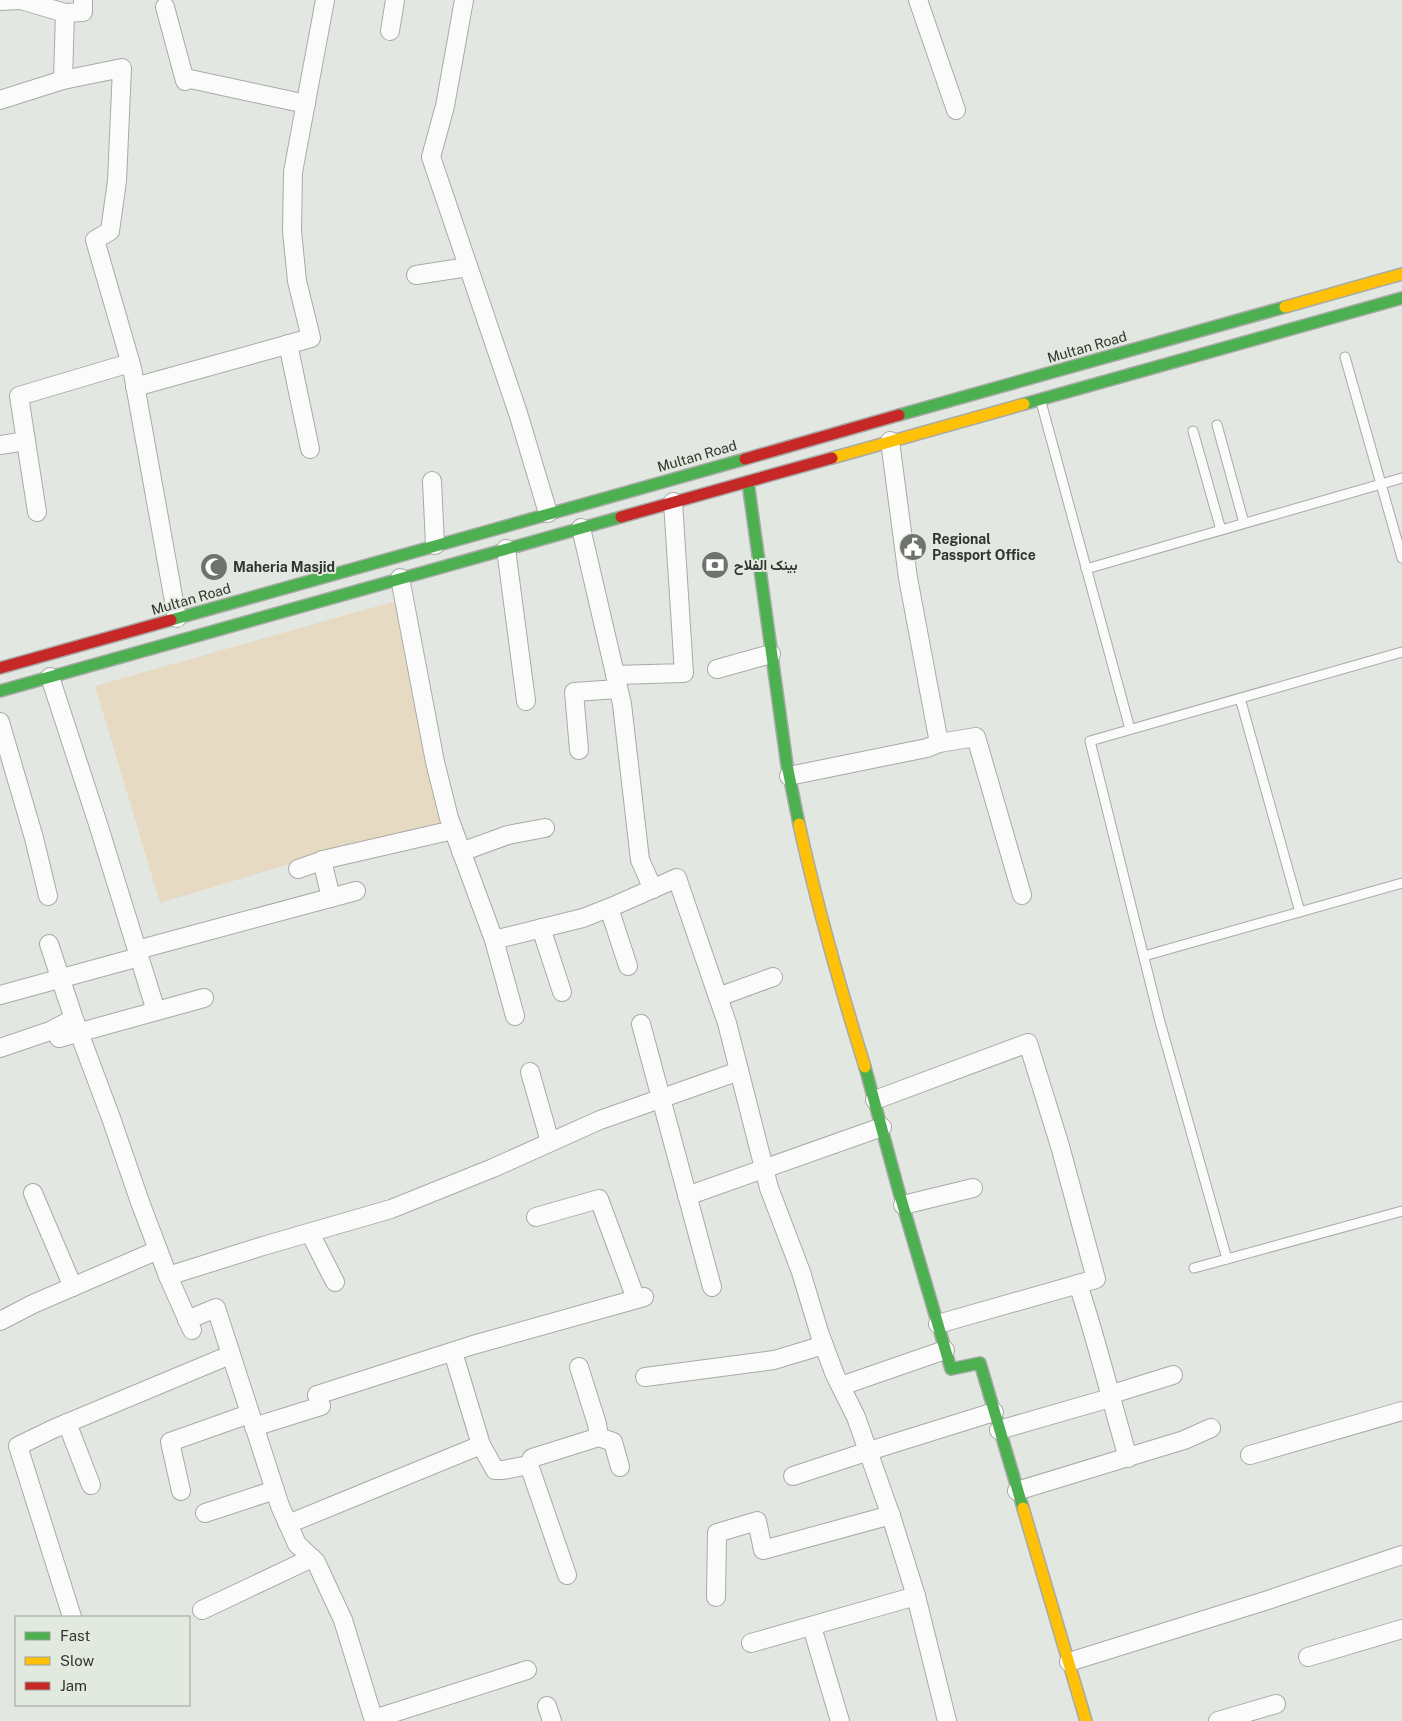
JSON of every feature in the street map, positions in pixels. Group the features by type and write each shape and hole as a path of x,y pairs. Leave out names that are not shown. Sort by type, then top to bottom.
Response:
{"main road":[{"name":"Multan Road","path":"0,668 1402,274"},
{"path":"0,691 1402,298"},
{"path":"748,482 789,776 806,855 850,1019 875,1100 903,1205 951,1369 980,1363 998,1430 1086,1721"}],"street":[{"path":"0,1 21,0 65,14 83,12 83,0"},
{"path":"135,387 311,338 297,281 292,231 294,172 325,0"},
{"path":"390,31 395,0"},
{"path":"464,0 445,106 431,157 518,413 548,513"},
{"path":"918,0 956,110"},
{"path":"165,7 186,80 190,79 306,104"},
{"path":"63,80 65,14"},
{"path":"0,100 63,80 122,68 117,181 110,230 96,240 130,363 177,618"},
{"path":"416,276 468,267"},
{"path":"288,344 310,449"},
{"path":"37,512 19,396 130,363"},
{"path":"0,445 26,441"},
{"path":"890,441 908,578 939,743"},
{"path":"432,481 435,545"},
{"path":"579,750 574,692 616,682 684,673 673,502"},
{"path":"581,528 622,704 640,860 653,889"},
{"path":"506,549 526,701"},
{"path":"400,578 435,762 453,830 494,940 515,1016"},
{"path":"717,669 771,654"},
{"path":"50,676 156,1011"},
{"path":"0,722 34,838 48,896"},
{"path":"789,776 897,754 939,743 976,737 1022,894"},
{"path":"461,852 508,835 545,828"},
{"path":"298,869 322,860 453,830"},
{"path":"322,860 331,898"},
{"path":"494,940 582,918 678,878 727,1023 769,1188 801,1272 824,1345 856,1417 891,1516 916,1596 947,1721"},
{"path":"0,995 60,979 138,953 356,890"},
{"path":"609,908 628,966"},
{"path":"541,928 562,992"},
{"path":"49,944 76,1026 168,1276 190,1325 216,1308 275,1490 288,1524 297,1544 316,1562 343,1620 374,1720 527,1670"},
{"path":"718,996 773,977"},
{"path":"0,1048 50,1031 156,1011 204,998"},
{"path":"641,1024 712,1287"},
{"path":"59,1038 76,1026"},
{"path":"875,1100 1028,1043 1060,1146 1096,1279 938,1324"},
{"path":"530,1072 550,1142"},
{"path":"168,1276 391,1209 492,1168 600,1120 739,1072"},
{"path":"686,1196 882,1127"},
{"path":"903,1205 973,1188"},
{"path":"33,1193 73,1287"},
{"path":"181,1491 170,1442 252,1420 320,1406 317,1395 453,1352 640,1298 599,1199 536,1217"},
{"path":"310,1233 335,1282"},
{"path":"0,1321 158,1250"},
{"path":"1078,1284 1128,1458"},
{"path":"645,1377 774,1360 824,1345"},
{"path":"841,1386 945,1350"},
{"path":"453,1352 481,1445 495,1470 529,1465"},
{"path":"72,1616 18,1446 230,1354"},
{"path":"579,1367 597,1424 599,1437"},
{"path":"998,1430 1173,1375"},
{"path":"1250,1455 1402,1411"},
{"path":"793,1476 994,1412"},
{"path":"68,1423 91,1485"},
{"path":"1017,1491 1184,1440 1211,1428"},
{"path":"567,1575 529,1465 532,1458 599,1437 613,1442 620,1467"},
{"path":"288,1524 481,1445"},
{"path":"205,1512 275,1490"},
{"path":"716,1598 717,1533 757,1521 763,1550 891,1516"},
{"path":"1069,1662 1268,1600 1402,1555"},
{"path":"202,1610 312,1558"},
{"path":"751,1642 812,1627 916,1596"},
{"path":"812,1627 840,1721"},
{"path":"1308,1657 1402,1629"},
{"path":"1218,1721 1276,1704"}],"lane":[{"path":"1345,357 1402,558"},
{"path":"1040,399 1130,729"},
{"path":"1217,424 1244,524"},
{"path":"1192,431 1221,530"},
{"path":"1086,569 1402,478"},
{"path":"1227,1259 1160,1022 1090,741 1402,652"},
{"path":"1240,698 1300,912"},
{"path":"1144,956 1402,883"},
{"path":"1194,1268 1402,1211"}],"shaded area":[{"path":"399,600 446,825 320,855 160,903 95,686"}],"traffic: fast":[{"path":"1024,404 1402,298"},
{"path":"899,415 1285,307"},
{"path":"171,620 745,459"},
{"path":"748,482 787,765 799,824"},
{"path":"0,691 621,517"},
{"path":"865,1067 899,1192 951,1369 980,1363 1023,1508"}],"traffic: slow":[{"path":"1285,307 1402,274"},
{"path":"832,458 1024,404"},
{"path":"799,824 829,946 865,1067"},
{"path":"1023,1508 1086,1721"}],"traffic: jam":[{"path":"745,459 899,415"},
{"path":"621,517 832,458"},
{"path":"0,668 171,620"}],"place":[{"name":"Regional Passport Office","path":"913,547"},
{"name":"بینک الفلاح","path":"715,565"},
{"name":"Maheria Masjid","path":"214,567"}]}
